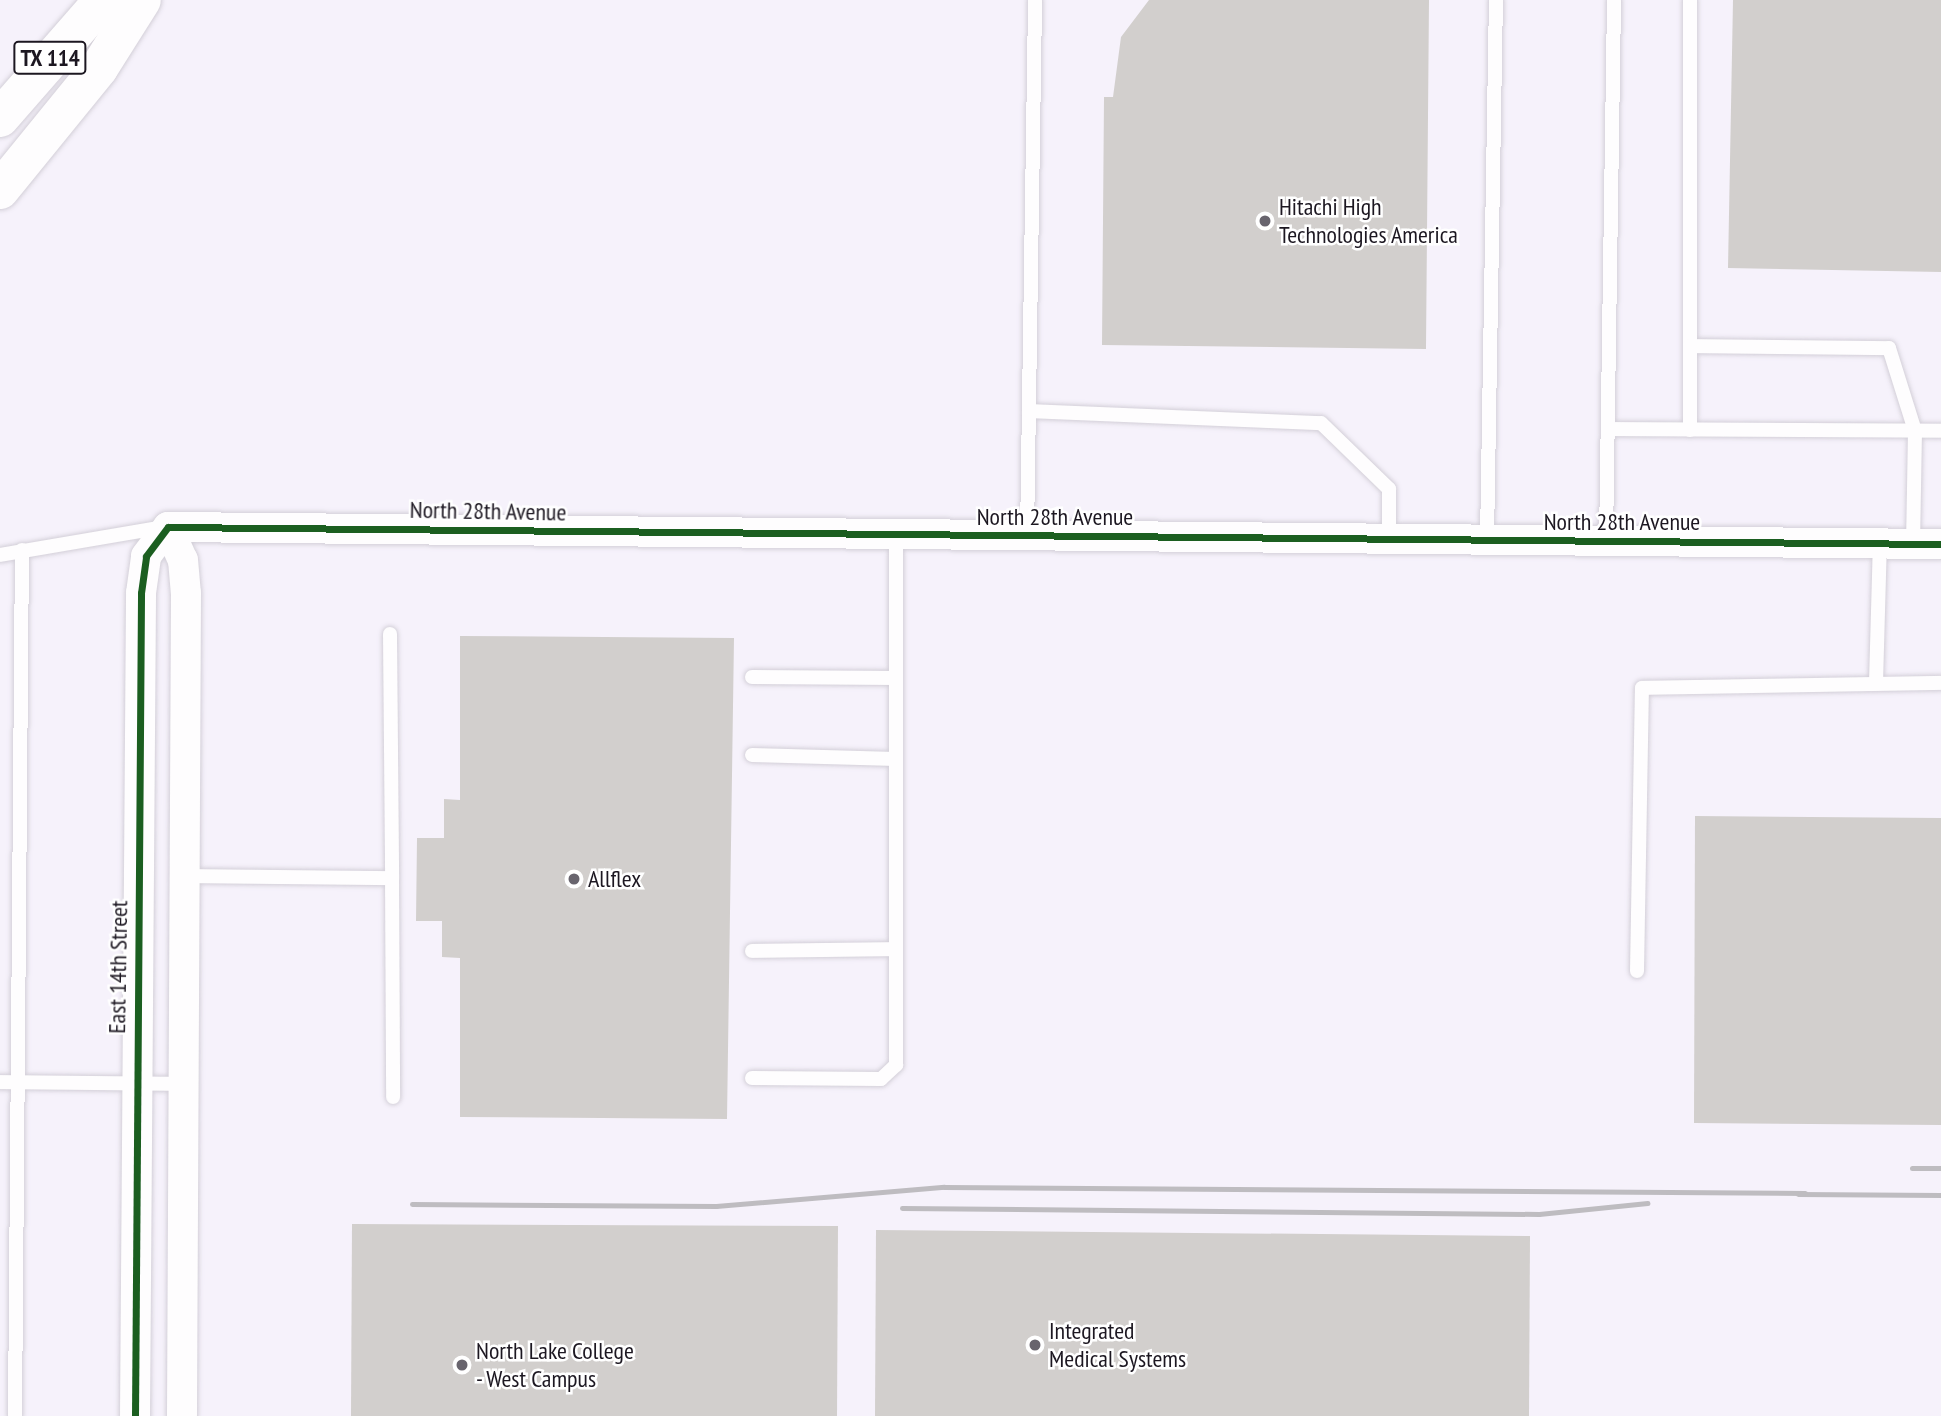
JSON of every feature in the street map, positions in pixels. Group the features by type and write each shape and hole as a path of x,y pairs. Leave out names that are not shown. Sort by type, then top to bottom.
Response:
{"highway":[{"name":"TX 114","path":"0,118 103,0"},
{"path":"0,190 99,68 142,0"}],"street":[{"name":"North 28th Avenue","path":"168,527 1927,544"},
{"path":"168,527 183,560 186,593 186,1084 182,1416"},
{"name":"East 14th Street","path":"135,1416 141,593 146,556 168,527"}],"lane":[{"path":"1027,536 1035,0"},
{"path":"1487,540 1496,0"},
{"path":"1606,541 1614,0"},
{"path":"1690,0 1690,430"},
{"path":"1690,346 1889,348 1915,431 1927,544"},
{"path":"1029,411 1321,423 1389,489 1389,539"},
{"path":"1608,429 1941,431"},
{"path":"0,555 168,527"},
{"path":"752,1078 881,1079 896,1065 896,535"},
{"path":"1876,683 1880,543"},
{"path":"15,1416 22,550"},
{"path":"390,634 393,1097"},
{"path":"752,677 896,678"},
{"path":"1637,971 1642,688 1941,682"},
{"path":"752,755 896,759"},
{"path":"187,876 392,878"},
{"path":"752,951 896,949"},
{"path":"0,1082 136,1086 186,1084"}],"building":[{"name":"Hitachi High Technologies America","path":"1149,0 1429,0 1426,349 1102,345 1104,97 1113,97 1121,37"},
{"path":"1733,0 1941,0 1941,272 1728,268"},
{"name":"Allflex","path":"460,636 734,638 727,1119 460,1117 460,958 442,957 442,921 416,921 417,838 444,838 444,799 460,800"},
{"path":"1695,816 1941,818 1941,1125 1694,1123"},
{"path":"352,1224 838,1226 837,1416 351,1416"},
{"path":"876,1230 1530,1236 1529,1416 875,1416"}],"railway":[{"path":"1912,1168 1941,1168"},
{"path":"412,1204 716,1206 944,1187 1805,1193"},
{"path":"1798,1194 1941,1195"},
{"path":"902,1208 1539,1214 1647,1203"}],"cycle path":[{"path":"135,1416 141,593 146,556 168,527 1941,544"}],"place":[{"name":"Hitachi High Technologies America","path":"1265,221"},
{"name":"Allflex","path":"574,879"},
{"name":"Integrated Medical Systems","path":"1035,1345"},
{"name":"North Lake College - West Campus","path":"462,1365"}]}
